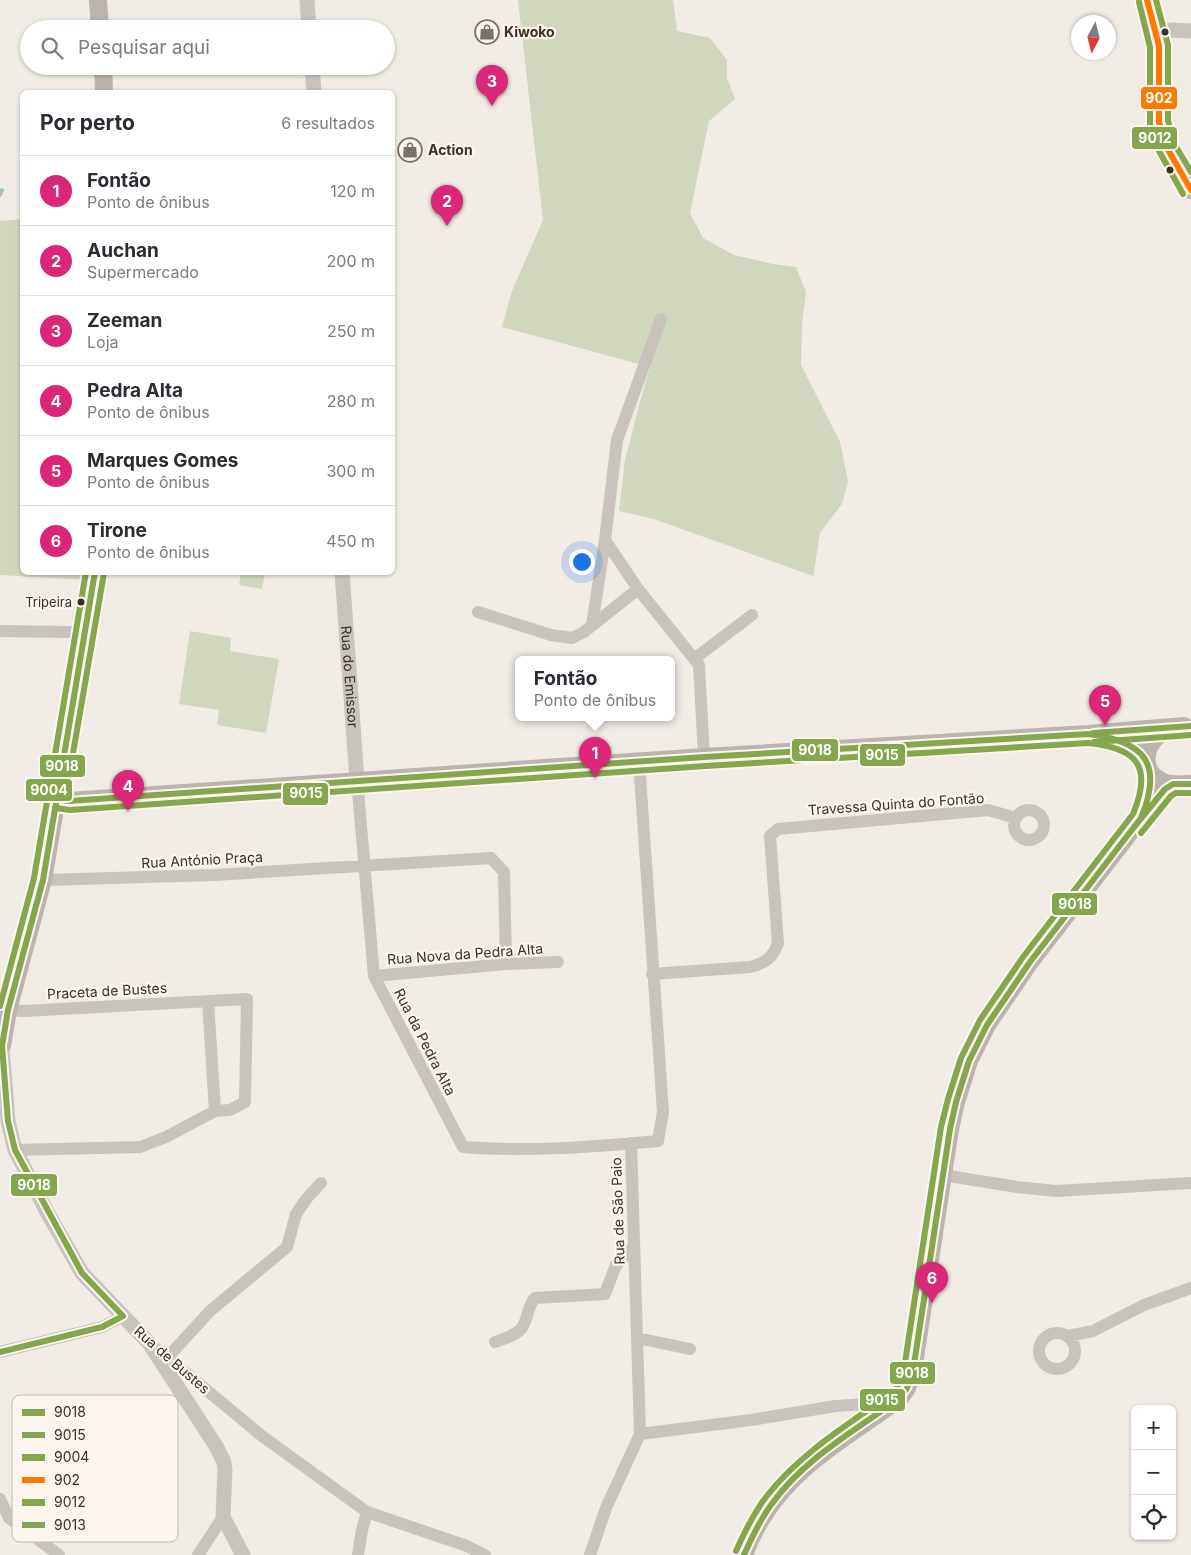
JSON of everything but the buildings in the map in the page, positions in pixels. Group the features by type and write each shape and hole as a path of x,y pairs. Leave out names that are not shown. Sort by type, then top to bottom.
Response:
{"main road":[{"path":"98,0 99,20"},
{"path":"1147,0 1156,32 1160,59 1159,122 1167,148 1191,190"},
{"path":"103,75 104,90"},
{"name":"Rua de Bustes","path":"1,1046 8,1010 43,880 94,575"},
{"path":"56,798 69,801 639,761 1088,734 1187,726"},
{"path":"1141,818 1147,800 1148,766 1152,741 1160,732 1187,726"},
{"path":"1088,734 1112,737 1123,742 1160,780 1173,784 1191,784"},
{"path":"744,1555 752,1533 788,1482 807,1465 904,1393 912,1377 950,1129 969,1061 987,1025 1030,962 1141,818 1165,789 1173,784"}],"street":[{"path":"307,0 308,20"},
{"path":"1156,32 1173,30 1191,31"},
{"path":"313,75 314,90"},
{"path":"592,625 617,440 661,318"},
{"path":"605,540 638,589 699,665 704,757"},
{"name":"Rua do Emissor","path":"342,575 357,780"},
{"path":"478,612 551,635 572,638 584,632 638,589"},
{"path":"694,659 752,615"},
{"path":"0,632 70,632 84,634"},
{"name":"Rua de São Paio","path":"590,1555 606,1508 640,1434 631,1143 658,1140 663,1112 652,974 639,761"},
{"name":"Rua da Pedra Alta","path":"357,780 374,976 463,1147 487,1149 547,1148 631,1143"},
{"name":"Travessa Quinta do Fontão","path":"652,974 750,967 762,964 772,956 778,943 770,836 778,829 988,810 1016,818"},
{"name":"Rua António Praça","path":"43,880 215,875 491,858 504,872 506,964"},
{"name":"Rua Nova da Pedra Alta","path":"374,976 506,964 558,962"},
{"name":"Praceta de Bustes","path":"8,1010 247,999 245,1102 230,1110 215,1111"},
{"path":"14,1150 140,1147 166,1137 215,1111 208,1001"},
{"name":"Rua de Bustes","path":"1,1046 8,1121 14,1150 82,1273 167,1358 262,1436 367,1512 467,1546 485,1555"},
{"path":"944,1175 1017,1188 1056,1191 1191,1183"},
{"path":"167,1358 210,1312 287,1247 296,1214 307,1198 322,1183"},
{"path":"495,1342 509,1337 522,1328 535,1298 605,1294 616,1265 634,1246"},
{"path":"1068,1336 1075,1349 1071,1364 1060,1369 1048,1367 1040,1358 1039,1346 1046,1336 1057,1332 1068,1336 1093,1331 1144,1305 1191,1288"},
{"path":"0,1352 102,1327 123,1316"},
{"path":"1075,1349 1093,1331"},
{"path":"637,1338 690,1349"},
{"path":"149,1342 224,1462 223,1517 242,1555"},
{"path":"640,1434 750,1420 836,1406 864,1404 884,1408"},
{"path":"0,1499 9,1518 12,1520"},
{"path":"358,1555 367,1512"},
{"path":"198,1555 223,1517"},
{"path":"41,1542 59,1555"},
{"path":"456,1555 467,1546"}],"green space":[{"path":"518,0 673,0 677,31 710,38 727,60 727,78 735,99 709,121 690,213 703,238 734,255 796,267 806,292 802,325 801,365 840,442 848,481 842,504 820,533 813,578 813,576 654,519 619,511 625,460 650,367 502,327 512,291 543,220"},
{"path":"20,219 20,575 90,575 89,580 0,575 0,221"},
{"path":"241,575 265,575 262,589 239,585"},
{"path":"190,631 231,638 230,651 279,659 266,733 217,725 219,710 179,704"}],"waterway":[{"path":"0,195 2,190"}],"transit line":[{"name":"902","path":"1147,0 1159,46 1159,122 1167,148 1191,190"},
{"name":"9013","path":"1156,0 1168,45 1168,121 1175,145 1191,172"},
{"name":"9012","path":"1139,2 1150,47 1150,124 1159,151 1183,194"},
{"name":"9004","path":"0,1006 34,878 85,575"},
{"name":"9018","path":"94,575 43,880 8,1010 2,1046 8,1121 15,1150 82,1273 123,1316"},
{"name":"9015","path":"65,800 104,575"},
{"name":"9018","path":"1093,733 1191,726"},
{"name":"9018","path":"56,799 69,801 704,757 1088,734 1123,742 1135,749 1144,758 1149,769 1150,783 1148,799 1141,818 1030,962 987,1025 969,1061 950,1129 913,1371 907,1388 900,1398 831,1446 798,1473 767,1511 744,1555"},
{"name":"9015","path":"1094,742 1191,735"},
{"name":"9015","path":"55,808 70,810 705,766 1088,743 1119,749 1136,762 1140,772 1141,783 1139,797 1133,814 1023,957 980,1020 961,1058 941,1127 904,1369 899,1384 894,1392 826,1440 779,1481 757,1510 736,1551"},
{"name":"9018","path":"1134,827 1165,789 1173,784 1191,784"},
{"name":"9015","path":"1141,833 1171,796 1176,793 1191,793"},
{"name":"9018","path":"0,1352 102,1327 123,1316"}],"place":[{"name":"Kiwoko","path":"487,32"},
{"name":"Zeeman","path":"492,106"},
{"name":"Action","path":"410,150"},
{"name":"Auchan","path":"447,226"},
{"name":"Tripeira","path":"81,602"},
{"name":"Marques Gomes","path":"1105,726"},
{"name":"Fontão","path":"595,778"},
{"name":"Pedra Alta","path":"128,811"},
{"name":"Tirone","path":"932,1303"}]}
